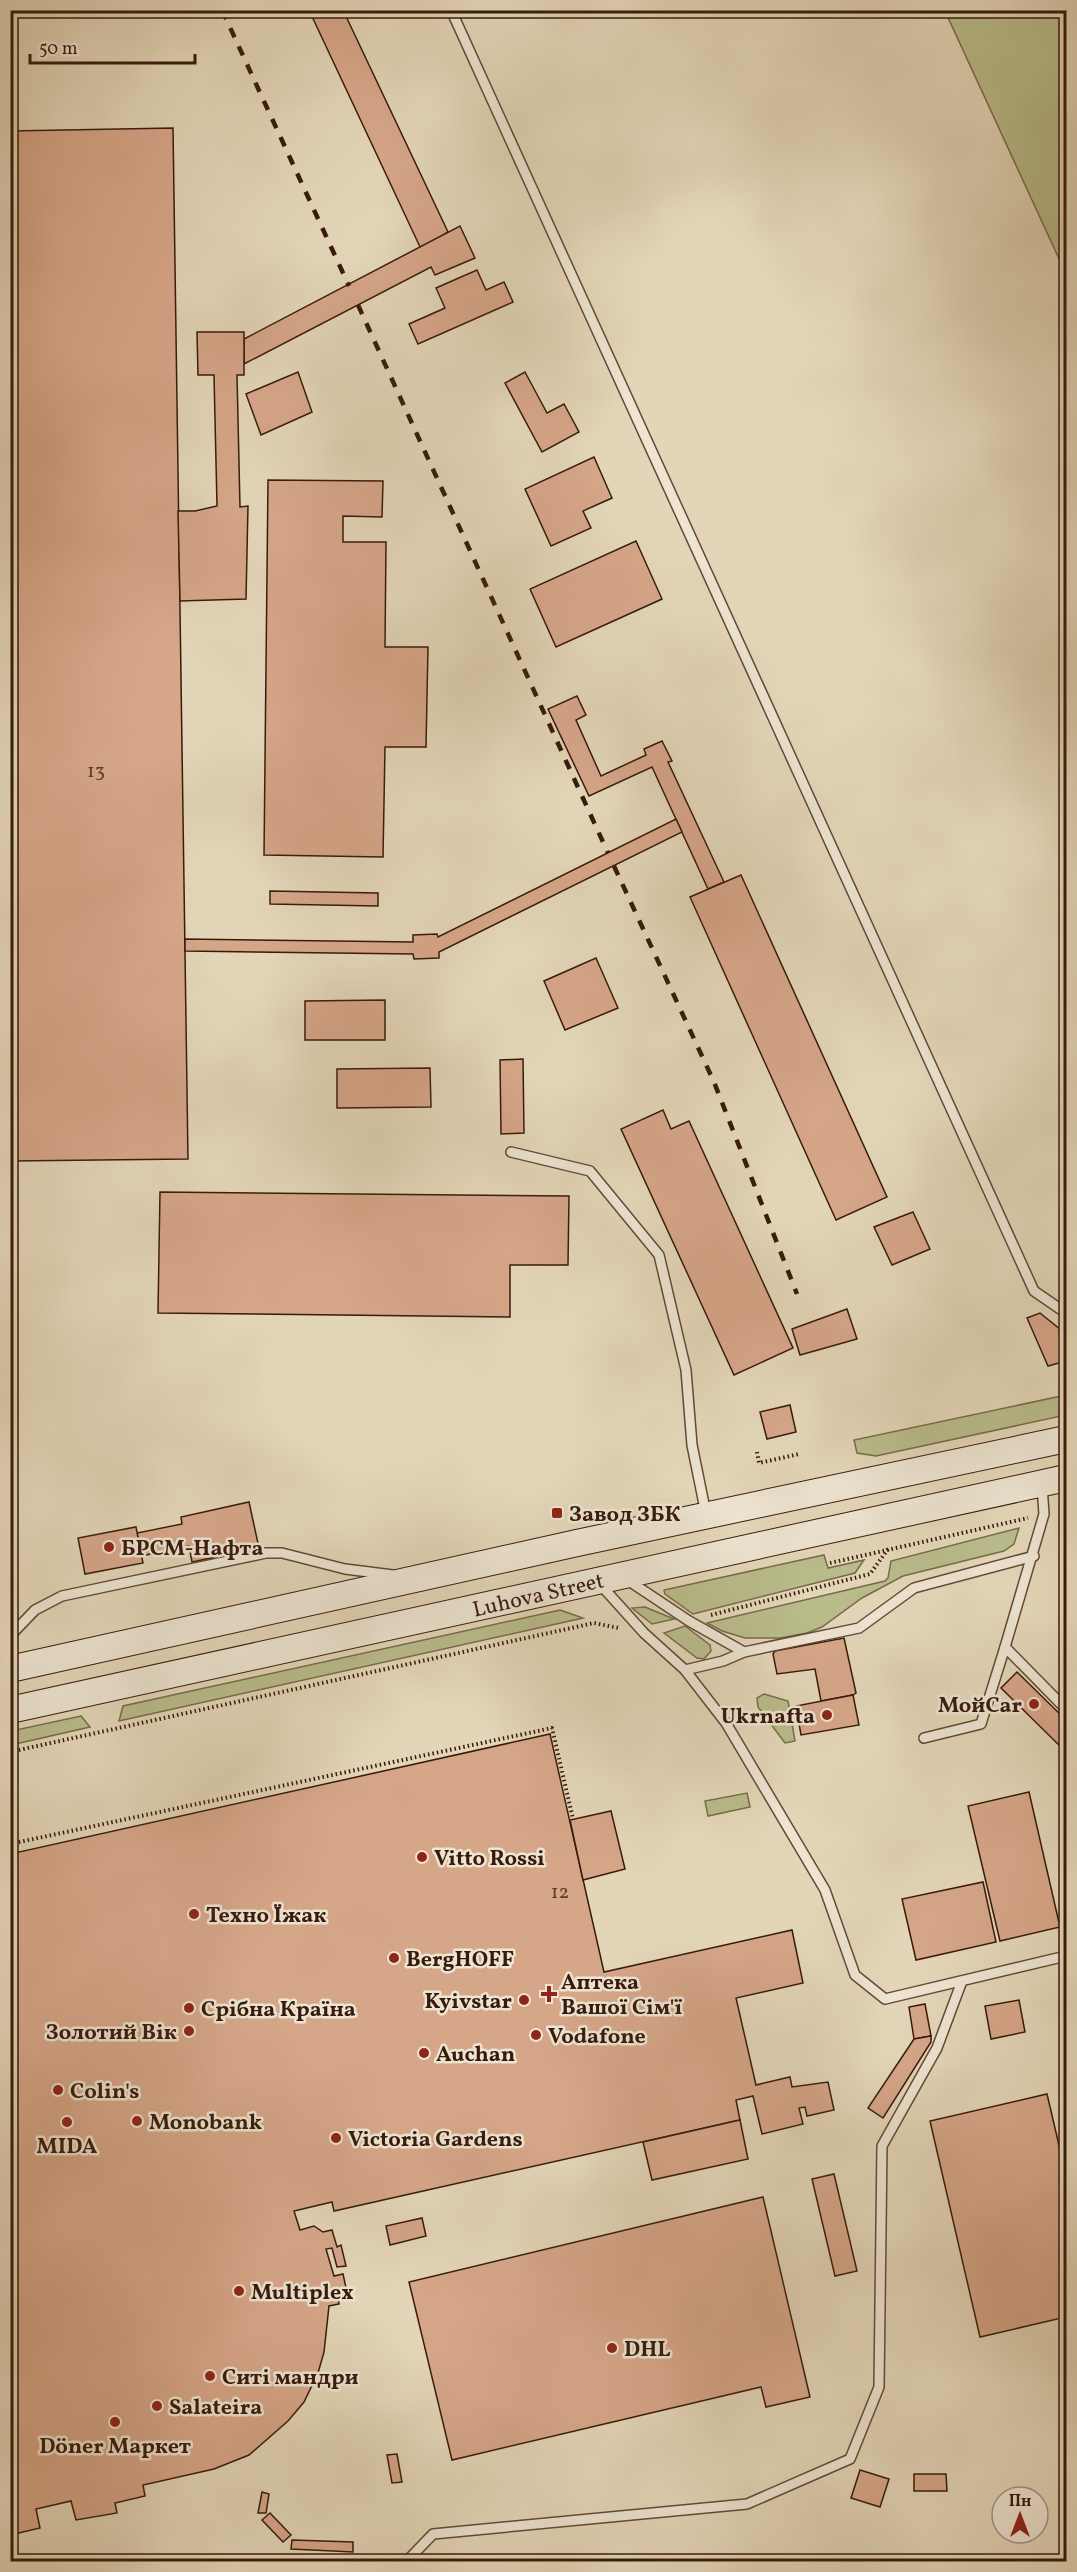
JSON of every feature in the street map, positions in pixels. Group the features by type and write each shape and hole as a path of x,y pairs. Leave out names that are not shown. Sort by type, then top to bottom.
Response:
{"main road":[{"name":"Luhova Street","path":"10,1669 1066,1438"},
{"name":"Luhova Street","path":"10,1710 1054,1481"}],"lane":[{"path":"451,10 1034,1291 1066,1313"},
{"path":"511,1152 590,1171 659,1256 686,1370 692,1445 706,1516"},
{"path":"924,1738 981,1724 1034,1556 1054,1481"},
{"path":"10,1636 35,1610 62,1596 266,1553 297,1556 345,1569 422,1579"},
{"path":"685,1670 723,1661 744,1652 859,1628 914,1588 1034,1556"},
{"path":"609,1578 744,1652"},
{"path":"609,1578 644,1633 685,1670 726,1723 825,1890 855,1975 885,1999 1066,1956"},
{"path":"1005,1647 1066,1709"},
{"path":"406,2562 433,2534 747,2504 850,2459 879,2387 882,2146 937,2048 962,1981"}],"path":[{"path":"757,1452 759,1463 799,1454"},
{"path":"830,1563 1044,1514"},
{"path":"689,1621 870,1574 888,1549"},
{"path":"10,1752 594,1623 644,1633"},
{"path":"10,1844 552,1728 573,1819"}],"green space":[{"path":"945,11 1066,11 1066,274"},
{"path":"1066,1395 1066,1415 876,1456 857,1453 854,1440"},
{"path":"1019,1528 1014,1544 1004,1551 903,1576 862,1598 822,1627 807,1633 780,1638 745,1638 722,1631 707,1623 885,1581 888,1578 891,1561"},
{"path":"824,1555 828,1568 864,1560 855,1573 693,1614 665,1594 664,1590"},
{"path":"645,1607 674,1619 652,1624 632,1608"},
{"path":"560,1610 583,1618 119,1721 123,1706"},
{"path":"685,1626 710,1645 711,1651 704,1659 697,1658 664,1633"},
{"path":"764,1694 788,1701 795,1741 785,1743 758,1707 757,1698"},
{"path":"81,1716 90,1727 11,1745 11,1731"},
{"path":"747,1793 750,1807 708,1816 705,1801"}],"building":[{"path":"309,10 343,10 448,232 421,249"},
{"path":"173,128 188,1159 10,1161 10,131"},
{"path":"460,226 475,258 435,275 431,267 244,364 244,339"},
{"path":"477,270 486,290 504,282 513,302 418,344 409,324 445,308 436,288"},
{"path":"197,332 244,332 244,375 237,375 240,507 248,506 246,599 180,601 178,511 195,511 217,506 214,375 198,375"},
{"path":"298,372 312,412 261,435 246,394"},
{"path":"525,372 547,413 564,404 579,432 542,452 505,383"},
{"path":"594,457 612,498 583,511 591,528 551,546 525,489"},
{"path":"268,480 383,481 382,517 343,516 343,542 386,542 385,647 428,647 426,747 385,747 383,857 264,855"},
{"path":"636,541 662,599 556,647 530,589"},
{"path":"577,696 586,715 576,720 601,776 646,755 644,749 662,741 672,761 668,762 724,882 708,889 652,767 589,796 548,709"},
{"path":"676,819 682,832 439,952 439,958 414,959 413,954 185,951 185,939 413,942 413,935 437,934 438,937"},
{"path":"741,875 887,1197 836,1220 690,897"},
{"path":"270,891 378,893 378,906 270,904"},
{"path":"596,958 618,1008 565,1030 544,981"},
{"path":"385,1000 385,1040 305,1040 305,1001"},
{"path":"523,1059 524,1133 501,1134 500,1060"},
{"path":"430,1068 431,1107 337,1108 337,1069"},
{"path":"663,1110 671,1129 689,1121 793,1348 734,1375 621,1129"},
{"path":"160,1192 569,1196 568,1265 510,1265 510,1317 158,1313"},
{"path":"913,1212 930,1249 892,1265 874,1227"},
{"path":"847,1309 857,1339 800,1355 792,1329"},
{"path":"1040,1313 1061,1330 1066,1341 1066,1361 1048,1366 1027,1318"},
{"path":"790,1405 796,1432 767,1439 760,1412"},
{"path":"249,1502 259,1548 192,1562 189,1546 141,1556 137,1533 182,1524 181,1517"},
{"name":"БРСМ-Нафта","path":"136,1527 143,1563 85,1574 78,1538"},
{"path":"844,1638 856,1693 853,1695 821,1701 815,1669 777,1674 773,1654 775,1651"},
{"name":"МойCar","path":"1017,1672 1066,1720 1066,1752 1001,1688"},
{"name":"Ukrnafta","path":"853,1695 859,1725 801,1735 796,1706"},
{"name":"Victoria Gardens","path":"550,1734 604,1972 792,1930 803,1983 736,1998 756,2085 790,2077 792,2087 828,2082 834,2110 807,2116 805,2107 799,2108 803,2124 762,2134 753,2096 736,2100 740,2120 334,2211 332,2202 294,2211 300,2230 314,2226 323,2232 332,2230 337,2247 341,2245 346,2266 337,2267 332,2248 326,2249 334,2276 343,2274 348,2297 338,2299 339,2304 329,2306 324,2352 318,2373 304,2402 288,2421 249,2455 214,2469 143,2485 145,2496 115,2503 117,2513 76,2520 71,2501 36,2509 40,2528 10,2535 10,1854"},
{"path":"1029,1792 1060,1927 1000,1941 968,1806"},
{"path":"611,1811 625,1869 583,1880 570,1820"},
{"path":"983,1882 996,1942 916,1960 902,1899"},
{"path":"1019,2000 1025,2032 991,2039 985,2006"},
{"path":"925,2004 931,2036 914,2039 909,2007"},
{"path":"931,2036 931,2042 883,2118 868,2108 914,2039"},
{"path":"1047,2094 1066,2175 1066,2317 980,2337 930,2121"},
{"path":"740,2120 748,2159 652,2180 643,2142"},
{"path":"834,2174 857,2271 835,2276 812,2179"},
{"name":"DHL","path":"763,2197 810,2397 766,2407 761,2387 452,2460 409,2282"},
{"path":"422,2218 426,2236 390,2245 386,2226"},
{"path":"397,2454 402,2482 392,2483 387,2455"},
{"path":"860,2470 889,2479 880,2507 851,2498"},
{"path":"914,2474 946,2474 947,2491 914,2491"},
{"path":"262,2492 269,2494 266,2513 258,2513"},
{"path":"270,2513 291,2535 283,2542 262,2520"},
{"path":"292,2540 353,2542 353,2552 291,2549"}],"railway":[{"path":"222,10 349,286"},
{"path":"358,305 608,853"},
{"path":"614,866 714,1082 797,1294"}],"place":[{"name":"Завод ЗБК","path":"557,1513"},
{"name":"БРСМ-Нафта","path":"109,1547"},
{"name":"МойCar","path":"1034,1704"},
{"name":"Ukrnafta","path":"827,1715"},
{"name":"Vitto Rossi","path":"422,1857"},
{"name":"Техно Їжак","path":"194,1914"},
{"name":"BergHOFF","path":"394,1958"},
{"name":"Аптека Вашої Сім'ї","path":"549,1994"},
{"name":"Kyivstar","path":"524,2000"},
{"name":"Срібна Країна","path":"189,2008"},
{"name":"Золотий Вік","path":"189,2031"},
{"name":"Vodafone","path":"536,2035"},
{"name":"Auchan","path":"424,2053"},
{"name":"Colin's","path":"58,2090"},
{"name":"Monobank","path":"137,2121"},
{"name":"MIDA","path":"67,2122"},
{"name":"Victoria Gardens","path":"336,2138"},
{"name":"Multiplex","path":"239,2291"},
{"name":"DHL","path":"612,2348"},
{"name":"Ситі мандри","path":"210,2376"},
{"name":"Salateira","path":"157,2406"},
{"name":"Döner Маркет","path":"115,2422"}]}
